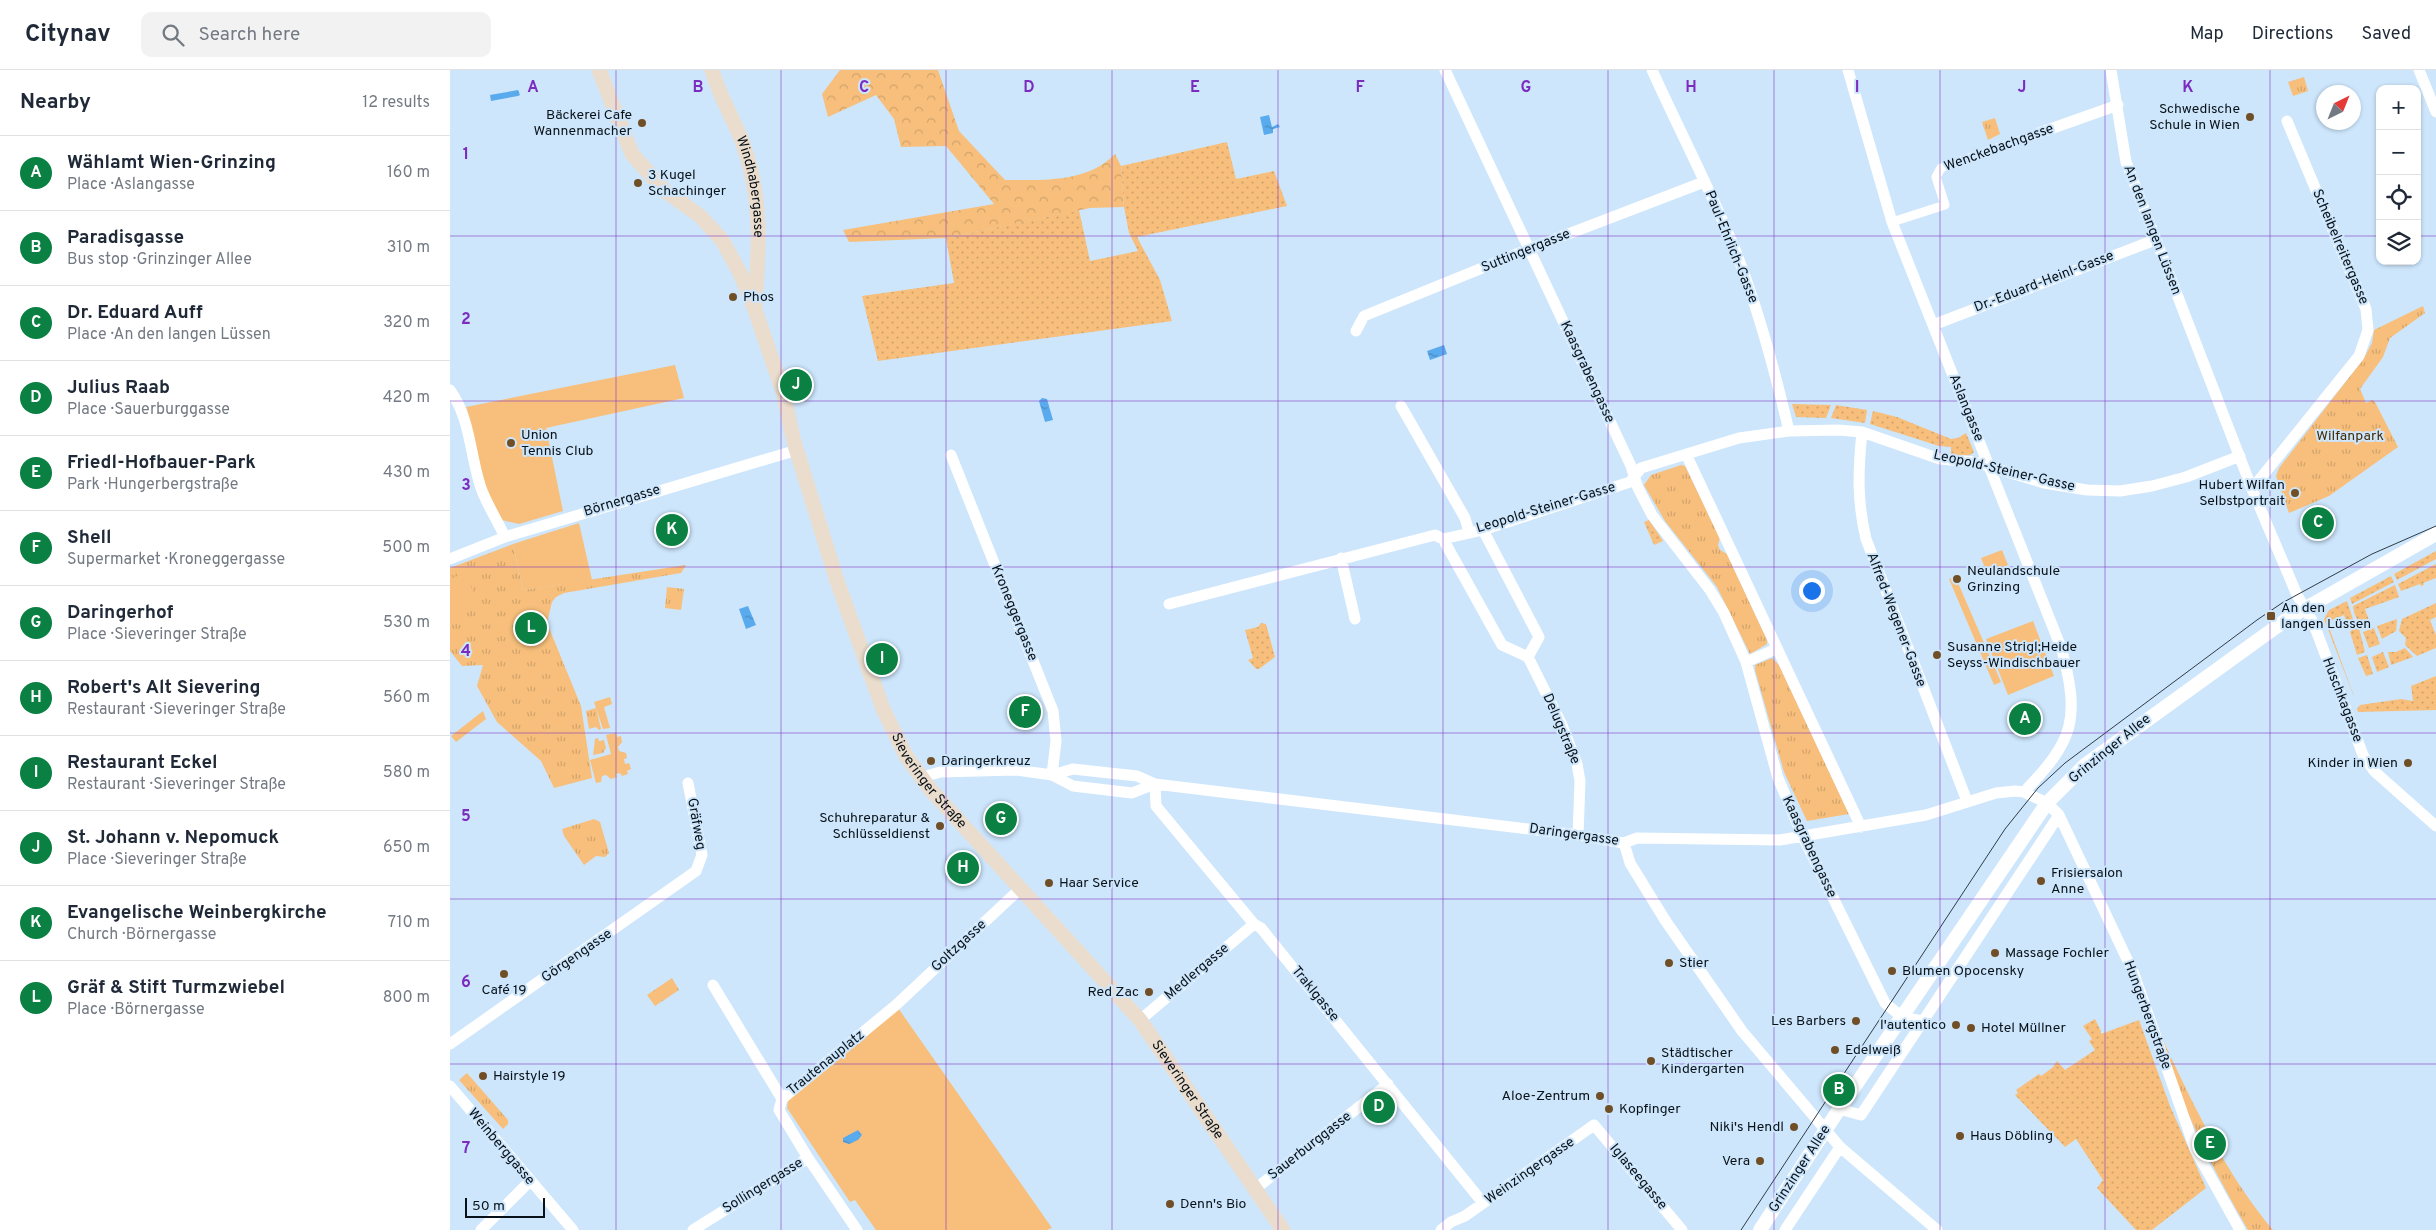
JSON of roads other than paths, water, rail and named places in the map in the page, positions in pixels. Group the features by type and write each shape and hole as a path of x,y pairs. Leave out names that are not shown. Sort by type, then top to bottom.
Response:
{"main road":[{"name":"Sieveringer Straße","path":"599,70 632,154 664,190 700,216 722,240 740,274 755,310 783,392 796,450 837,582 883,709 906,756 920,778 1140,1020 1283,1230"},
{"name":"Windhabergasse","path":"712,70 743,144 754,187 760,229 755,310"},
{"path":"740,274 757,269"}],"street":[{"name":"Kaasgrabengasse","path":"1445,70 1635,476 1638,488 1652,515 1710,590 1724,613 1746,662 1778,778 1802,835 1885,1004 1902,1017"},
{"name":"Paul-Ehrlich-Gasse","path":"1652,70 1732,242 1755,304 1774,366 1789,431"},
{"name":"Aslangasse","path":"1848,70 1892,222 2062,650 2068,672 2072,712 2066,739 2056,756 2024,792"},
{"name":"An den langen Lüssen","path":"2111,70 2126,162 2252,489 2295,591 2305,607"},
{"path":"2419,70 2426,92 2436,112"},
{"name":"Wenckebachgasse","path":"1892,222 1945,205 1936,177 1941,168 2118,105"},
{"name":"Scheibelreitergasse","path":"2252,489 2359,356 2368,330 2366,309 2287,121"},
{"name":"Suttingergasse","path":"1356,331 1364,316 1529,249 1704,182"},
{"name":"Dr.-Eduard-Heinl-Gasse","path":"1932,325 2155,240"},
{"path":"450,390 464,418 479,483 488,508 506,537"},
{"path":"1401,406 1465,518 1468,532"},
{"name":"Leopold-Steiner-Gasse","path":"1170,604 1435,535 1443,539 1483,530 1630,482 1641,468 1739,438 1789,431 1838,430 1862,432 1940,459 1975,462 2044,483 2087,490 2120,491 2186,477 2240,456"},
{"name":"Alfred-Wegener-Gasse","path":"1862,432 1857,479 1860,513 1866,539 1967,801"},
{"name":"Börnergasse","path":"450,559 506,537 796,450"},
{"path":"1686,454 1861,828"},
{"name":"Kroneggergasse","path":"951,455 1053,710 1056,741 1052,775"},
{"path":"1443,539 1502,645 1528,657 1539,636 1483,530"},
{"name":"Grinzinger Allee","path":"1760,1230 1826,1128 2046,803 2085,765 2305,607 2436,534"},
{"path":"1341,558 1355,619"},
{"name":"Huschkagasse","path":"2305,607 2313,622 2364,756 2374,771 2436,826"},
{"path":"1746,662 1776,649"},
{"name":"Delugstraße","path":"1528,657 1562,725 1577,764 1580,791 1578,835"},
{"name":"Daringergasse","path":"1052,775 1073,769 1138,776 1155,784 1578,835 1624,843 1637,838 1780,840 1802,835 1861,828 1926,815 1996,793 2024,792 2046,803"},
{"name":"Daringergasse","path":"920,778 940,772 1016,770 1052,775 1073,786 1132,793 1155,784"},
{"name":"Gräfweg","path":"688,784 702,855 700,865"},
{"name":"Traklgasse","path":"1155,784 1156,806 1254,924 1261,928 1483,1203"},
{"name":"Hungerbergstraße","path":"2046,803 2059,815 2134,974 2195,1149 2240,1230"},
{"path":"1839,1109 1861,1115 2059,815"},
{"path":"1624,843 1630,863 1686,954 1742,1031 1840,1146 1937,1230"},
{"name":"Görgengasse","path":"450,1044 684,881 700,865"},
{"name":"Goltzgasse","path":"896,1005 1021,888"},
{"name":"Medlergasse","path":"1140,1020 1254,924"},
{"path":"713,985 782,1100"},
{"name":"Trautenauplatz","path":"857,1230 808,1158 779,1110 782,1100 896,1005"},
{"path":"1902,1017 1922,1021"},
{"name":"Sauerburggasse","path":"1254,1190 1388,1084"},
{"name":"Weinberggasse","path":"450,1086 573,1230"},
{"name":"Weinzingergasse","path":"1455,1230 1466,1216 1483,1203 1594,1125"},
{"name":"Iglaseegasse","path":"1594,1125 1682,1230"},
{"name":"Grinzinger Allee","path":"1785,1230 1840,1146"},
{"name":"Sollingergasse","path":"692,1230 808,1158"},
{"path":"481,1230 530,1181"},
{"name":"Weinzingergasse","path":"1441,1230 1451,1222 1466,1216"}],"water":[{"path":"518,90 520,95 518,96 491,101 490,95"},
{"path":"1269,115 1272,127 1278,124 1280,127 1273,129 1273,133 1264,135 1260,117"},
{"path":"1444,345 1447,354 1430,360 1427,351"},
{"path":"1042,398 1047,399 1053,420 1045,422 1039,401"},
{"path":"748,606 756,625 746,629 739,609"},
{"path":"858,1130 862,1135 858,1140 849,1144 843,1142 843,1138"}],"tram line":[{"path":"1741,1230 2005,829 2038,788 2065,763 2282,603 2372,554 2436,526"}],"place":[{"name":"Schwedische Schule in Wien","path":"2250,117"},
{"name":"Bäckerei Cafe Wannenmacher","path":"642,123"},
{"name":"3 Kugel Schachinger","path":"638,183"},
{"name":"Phos","path":"733,297"},
{"name":"St. Johann v. Nepomuck","path":"796,385"},
{"name":"Union Tennis Club","path":"511,443"},
{"name":"Hubert Wilfan Selbstportrait","path":"2295,493"},
{"name":"Dr. Eduard Auff","path":"2318,523"},
{"name":"Evangelische Weinbergkirche","path":"672,530"},
{"name":"Neulandschule Grinzing","path":"1957,579"},
{"name":"An den langen Lüssen","path":"2271,616"},
{"name":"Gräf & Stift Turmzwiebel","path":"531,628"},
{"name":"Susanne Strigl;Heide Seyss-Windischbauer","path":"1937,655"},
{"name":"Restaurant Eckel","path":"882,659"},
{"name":"Shell","path":"1025,712"},
{"name":"Wählamt Wien-Grinzing","path":"2025,719"},
{"name":"Daringerkreuz","path":"931,761"},
{"name":"Kinder in Wien","path":"2408,763"},
{"name":"Daringerhof","path":"1001,819"},
{"name":"Schuhreparatur & Schlüsseldienst","path":"940,826"},
{"name":"Robert's Alt Sievering","path":"963,868"},
{"name":"Frisiersalon Anne","path":"2041,881"},
{"name":"Haar Service","path":"1049,883"},
{"name":"Massage Fochler","path":"1995,953"},
{"name":"Stier","path":"1669,963"},
{"name":"Blumen Opocensky","path":"1892,971"},
{"name":"Café 19","path":"504,974"},
{"name":"Red Zac","path":"1149,992"},
{"name":"Les Barbers","path":"1856,1021"},
{"name":"l'autentico","path":"1956,1025"},
{"name":"Hotel Müllner","path":"1971,1028"},
{"name":"Edelweiß","path":"1835,1050"},
{"name":"Städtischer Kindergarten","path":"1651,1061"},
{"name":"Hairstyle 19","path":"483,1076"},
{"name":"Paradisgasse","path":"1839,1090"},
{"name":"Aloe-Zentrum","path":"1600,1096"},
{"name":"Julius Raab","path":"1379,1107"},
{"name":"Kopfinger","path":"1609,1109"},
{"name":"Niki's Hendl","path":"1794,1127"},
{"name":"Haus Döbling","path":"1960,1136"},
{"name":"Friedl-Hofbauer-Park","path":"2210,1144"},
{"name":"Vera","path":"1760,1161"},
{"name":"Denn's Bio","path":"1170,1204"}],"park label":[{"name":"Wilfanpark","path":"2350,436"}]}
